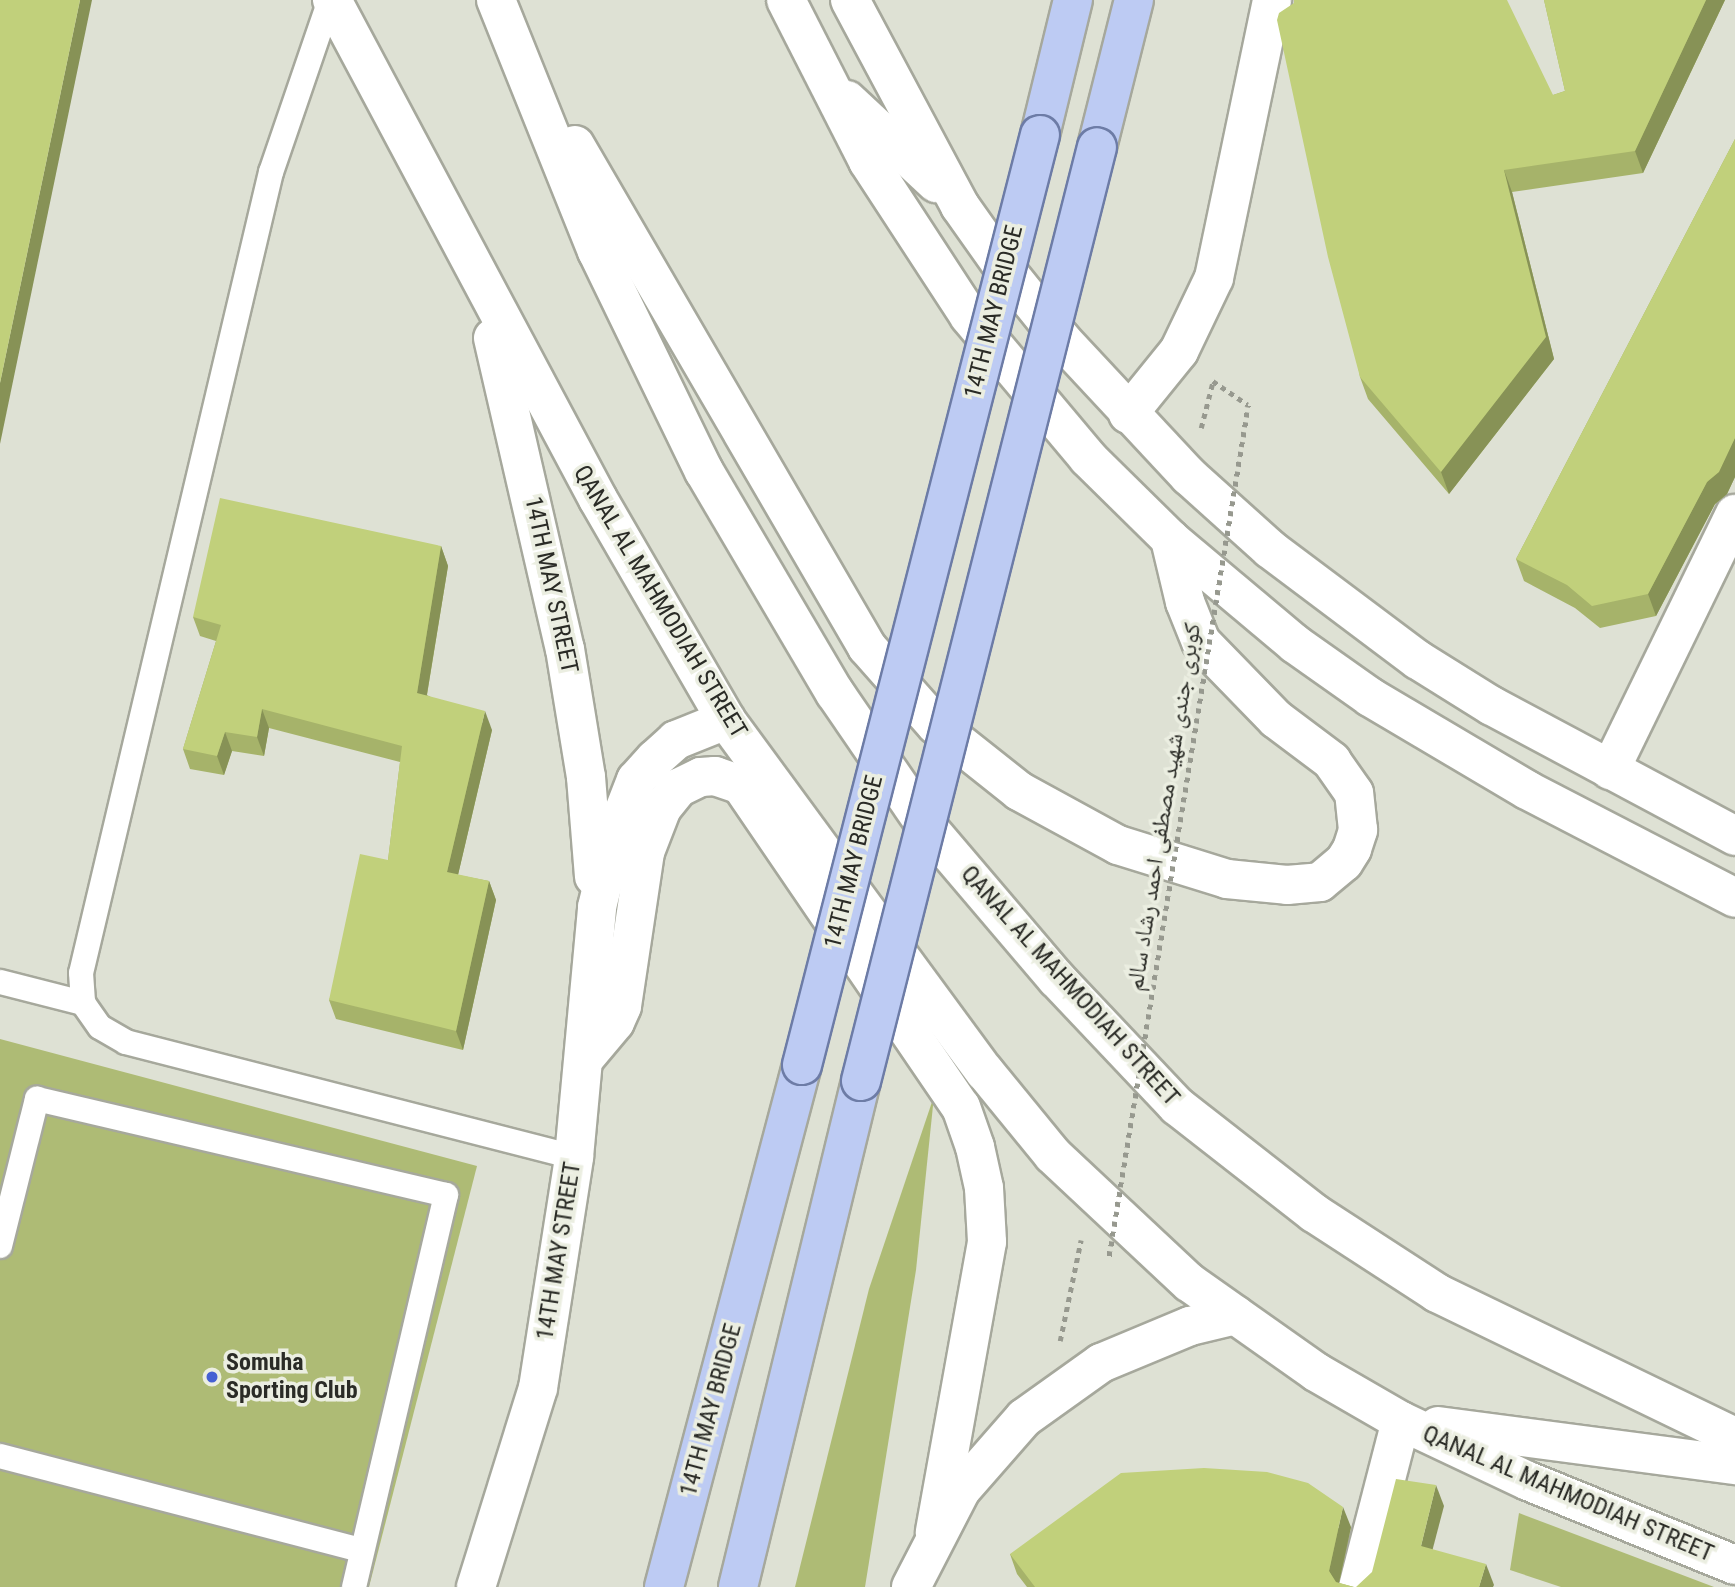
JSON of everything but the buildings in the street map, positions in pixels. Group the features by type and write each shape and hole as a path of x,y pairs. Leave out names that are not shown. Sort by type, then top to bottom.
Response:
{"main road":[{"name":"QANAL AL MAHMODIAH STREET","path":"331,0 473,269 650,594 726,720 985,1072 1091,1194 1190,1283 1316,1372 1401,1421 1528,1481 1735,1565"},
{"path":"786,0 868,161 969,316 1088,458 1170,539 1274,627 1370,697 1527,790 1735,898"},
{"path":"850,0 960,206 1040,313 1128,414 1270,549 1348,610 1492,706 1735,836"},
{"name":"14TH MAY BRIDGE","path":"664,1587 802,1065 1073,0"},
{"path":"738,1587 861,1080 1134,0"},
{"path":"1128,414 1179,351 1214,278 1272,0"},
{"name":"QANAL AL MAHMODIAH STREET","path":"500,13 597,251 704,471 835,693 924,823 1057,979 1177,1106 1314,1213 1437,1293 1735,1437"},
{"path":"500,13 867,647 909,697 966,752 1008,784 1067,821 1118,845 1227,878 1287,885 1320,882 1344,862 1352,849 1358,830 1354,793 1332,761 1276,719 1201,642 1185,602 1170,539"},
{"path":"827,81 960,206"},
{"name":"14TH MAY STREET","path":"473,269 508,394 565,649 586,777 597,907 574,1157 537,1388 477,1587"},
{"path":"1610,770 1735,514"},
{"name":"14TH MAY STREET","path":"597,907 624,806 636,780 676,740 726,720"},
{"path":"584,1059 615,1022 622,1006 645,852 662,808 678,788 701,777 722,778 741,785 961,1107 975,1147 984,1188 987,1242 935,1532"},
{"path":"911,1587 935,1532 991,1453 1047,1401 1101,1363 1145,1342 1236,1315"},
{"path":"1359,1587 1401,1421 1735,1465"}],"lane":[{"path":"331,0 268,185 81,973 83,1003 100,1027 126,1042 574,1157"},
{"path":"0,982 83,1003"},
{"path":"0,1246 37,1099 446,1195 354,1587"},
{"path":"0,1457 362,1550"}],"path":[{"name":"كوبرى جندى شهيد مصطفى احمد رشاد سالم","path":"1109,1256 1248,405 1213,381"},
{"path":"1047,1401 1091,1194"}],"green space":[{"name":"Somuha Sporting Club","path":"0,1039 477,1166 369,1587 0,1587"},
{"path":"934,1096 916,1270 865,1587 795,1587 869,1289"},
{"path":"1519,1513 1714,1587 1561,1587 1510,1570"}],"place":[{"name":"Somuha Sporting Club","path":"212,1377"}]}
